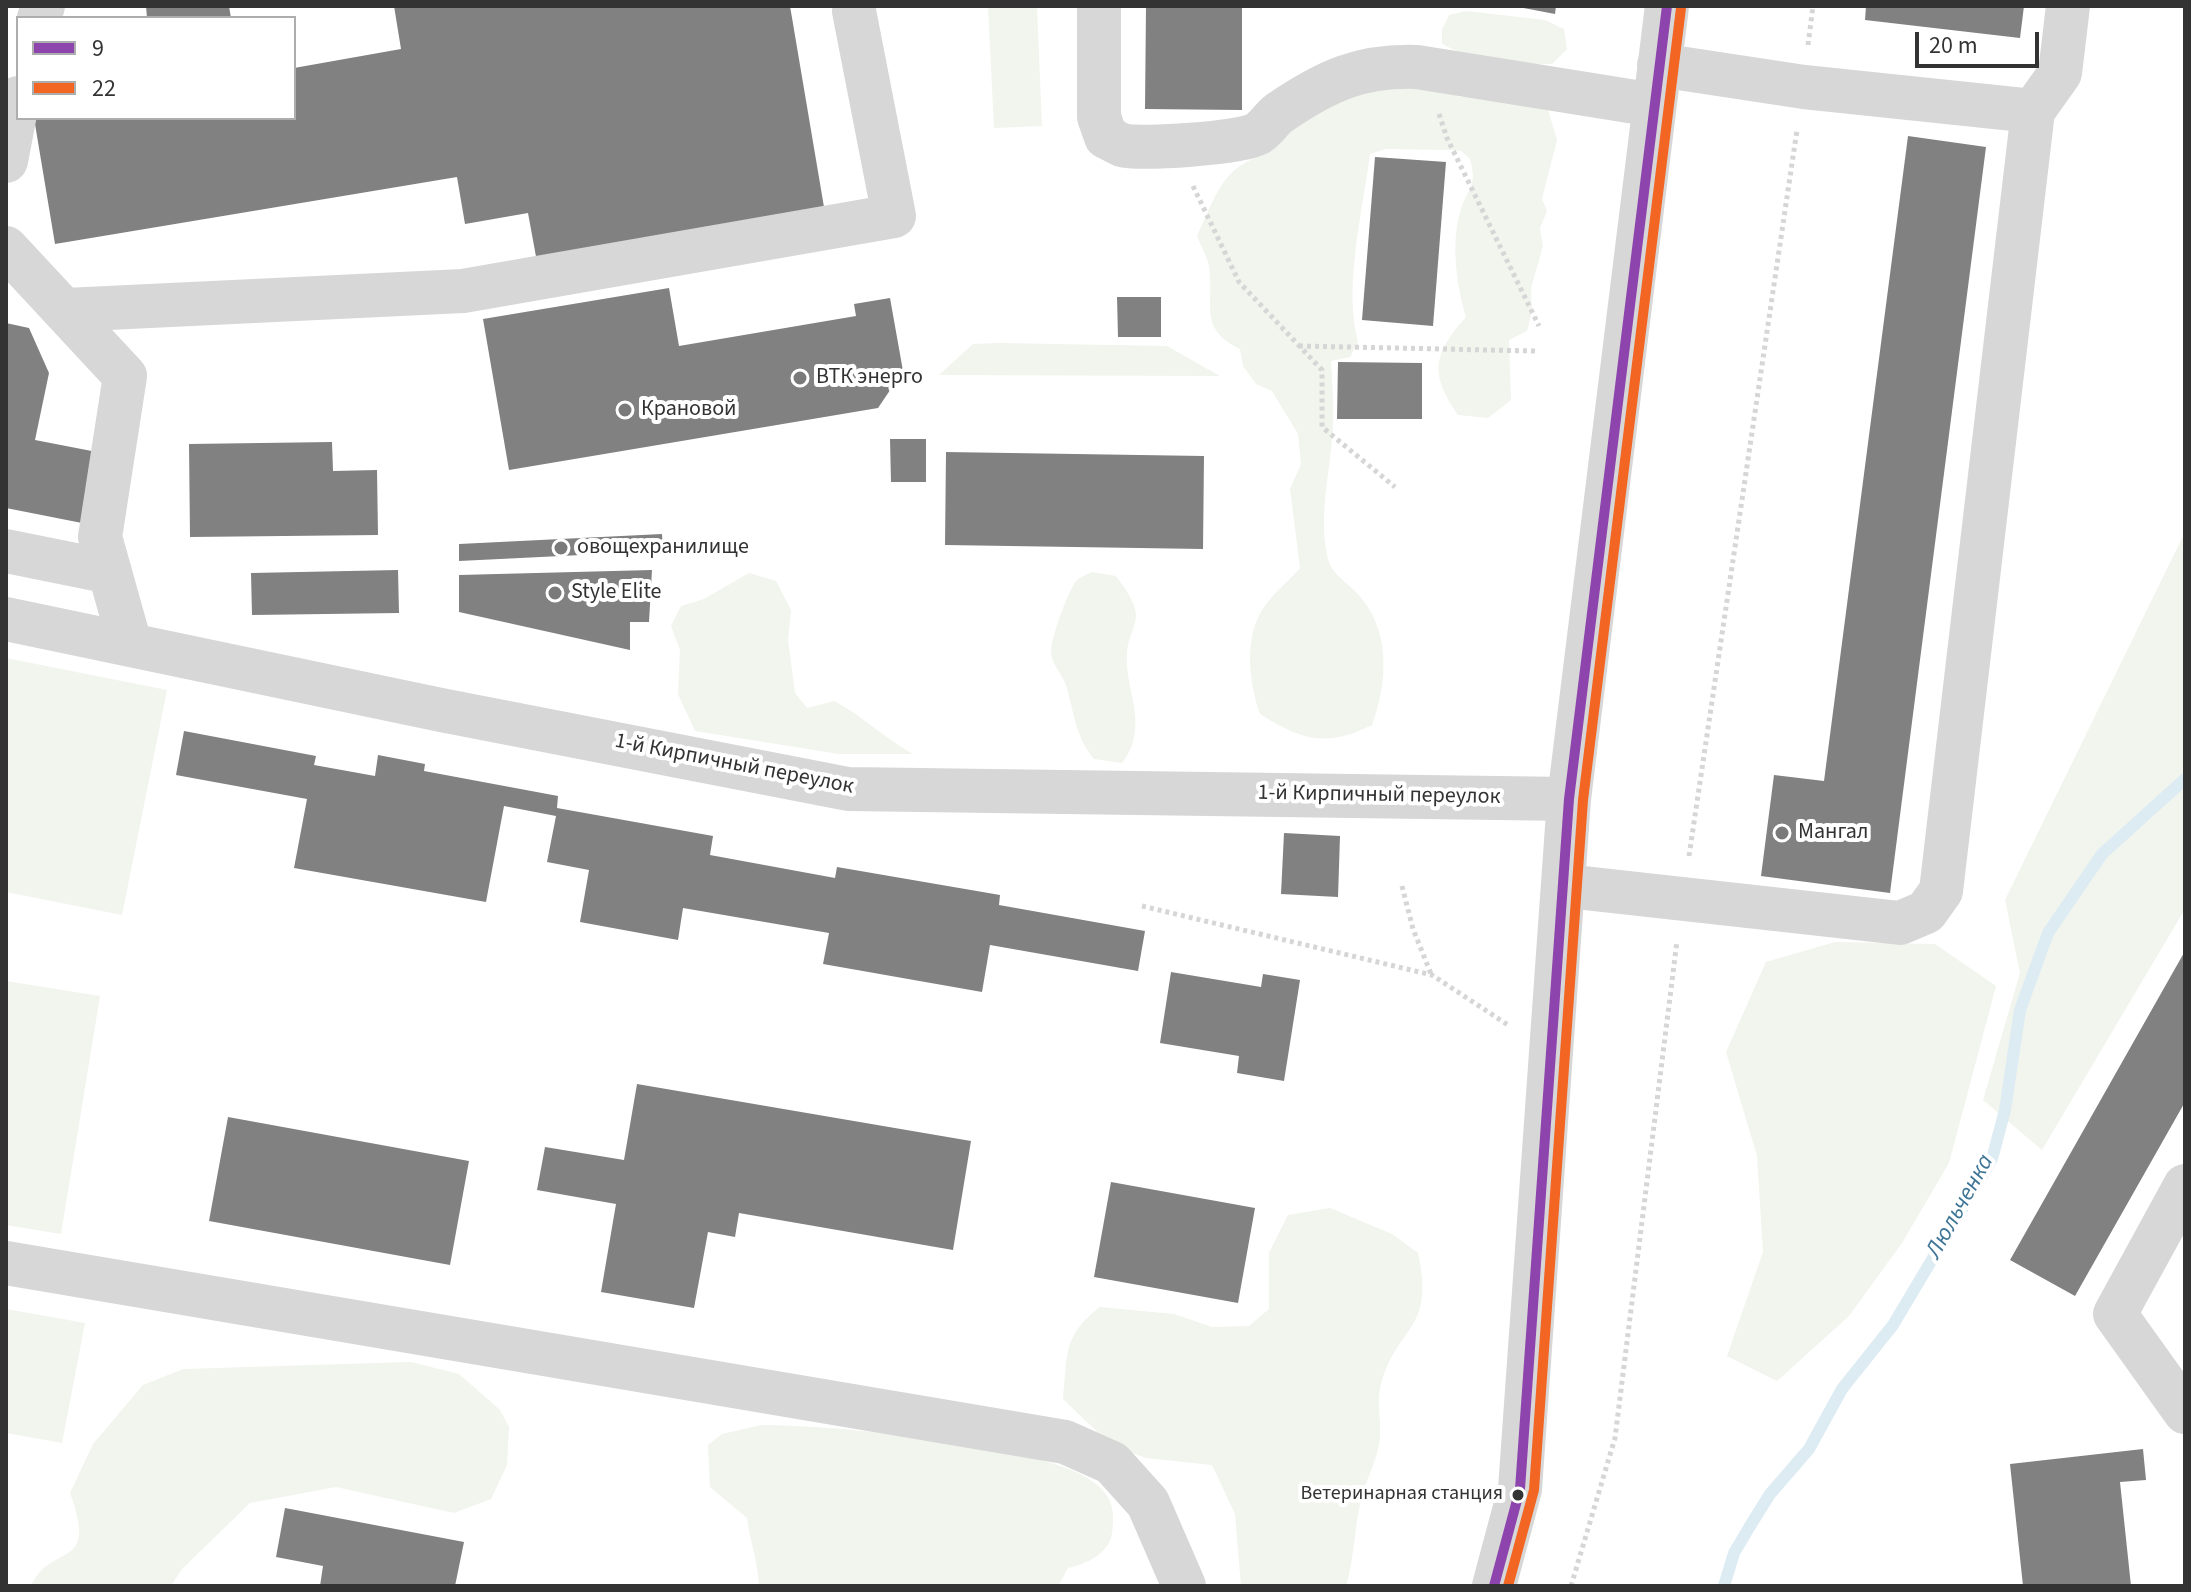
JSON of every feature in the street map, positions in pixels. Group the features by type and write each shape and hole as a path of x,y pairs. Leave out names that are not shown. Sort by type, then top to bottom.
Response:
{"street":[{"path":"1099,6 1099,117 1106,137 1124,146 1237,142 1259,133 1275,116 1320,87 1360,70 1385,66 1656,85 1804,87 2033,111"},
{"path":"1494,1586 1520,1489 1566,886 1569,799 1667,6"},
{"path":"1566,886 1900,923 1926,912 1941,891 2033,111 2060,73 2068,6"},
{"path":"66,310 463,291 894,216 854,11"},
{"path":"6,161 16,108"},
{"path":"6,248 125,376 100,537 130,644"},
{"path":"6,551 110,572"},
{"name":"1-й Кирпичный переулок","path":"6,619 441,710 848,789 1569,799"},
{"path":"2185,1186 2115,1314 2185,1412"},
{"path":"6,1263 1065,1442 1112,1463 1148,1503 1184,1586"}],"path":[{"path":"1571,1586 1615,1438 1682,900 1804,87 1813,6"},
{"path":"1425,69 1447,138 1539,326"},
{"path":"1193,186 1239,282 1322,370 1322,427 1395,487"},
{"path":"1298,346 1536,351"},
{"path":"1402,886 1413,929 1432,975"},
{"path":"1142,906 1432,975 1508,1025"}],"shaded area":[{"path":"988,6 1037,6 1042,126 994,128"},
{"path":"1466,11 1545,20 1564,29 1567,49 1552,64 1508,64 1456,51 1442,44 1442,30 1449,15"},
{"path":"1429,84 1460,97 1477,93 1544,96 1557,140 1542,199 1547,211 1540,228 1543,246 1531,288 1532,311 1527,331 1509,340 1511,400 1488,418 1458,415 1442,387 1439,364 1447,342 1466,317 1459,290 1455,247 1458,219 1473,180 1470,159 1461,151 1453,150 1386,149 1370,154 1353,273 1354,321 1358,342 1350,357 1331,361 1333,422 1324,522 1331,567 1357,593 1376,623 1381,639 1383,674 1372,725 1341,737 1314,738 1288,730 1260,714 1250,661 1253,634 1262,610 1300,568 1290,489 1301,464 1298,434 1272,391 1256,384 1243,366 1240,349 1218,333 1213,324 1209,266 1197,236 1215,197 1229,176 1250,160 1265,155 1271,139 1329,90"},
{"path":"973,344 1167,346 1220,376 939,375"},
{"path":"2185,532 2185,909 2042,1150 1983,1100 2020,973 2005,900"},
{"path":"1092,572 1116,576 1129,594 1135,610 1127,666 1136,722 1135,736 1122,763 1094,759 1088,750 1076,724 1066,685 1051,656 1057,626 1073,587"},
{"path":"749,573 776,581 791,610 788,640 795,693 807,708 834,701 913,754 839,754 695,731 678,694 680,650 671,626 681,606 704,599"},
{"path":"6,658 167,690 122,915 6,892"},
{"path":"1835,942 1935,944 1996,986 1949,1163 1902,1243 1849,1316 1777,1381 1727,1356 1763,1252 1757,1156 1726,1052 1766,962"},
{"path":"6,981 100,996 61,1234 6,1225"},
{"path":"1330,1208 1392,1234 1418,1253 1422,1299 1418,1315 1386,1368 1380,1389 1379,1444 1359,1507 1346,1586 1241,1586 1235,1514 1212,1465 1146,1458 1111,1445 1063,1399 1069,1347 1079,1327 1100,1307 1174,1314 1212,1327 1249,1326 1269,1309 1269,1253 1288,1215"},
{"path":"6,1309 85,1323 62,1443 6,1433"},
{"path":"411,1362 459,1374 500,1410 509,1427 507,1465 491,1499 454,1513 336,1487 250,1503 182,1569 171,1586 31,1586 40,1572 76,1545 78,1518 70,1493 93,1444 143,1385 184,1369"},
{"path":"762,1425 885,1433 936,1440 1034,1458 1071,1470 1096,1484 1109,1500 1113,1518 1110,1540 1096,1557 1068,1568 1058,1586 759,1586 747,1518 710,1487 708,1445 722,1434"}],"building":[{"path":"146,6 229,6 231,16 147,16"},
{"path":"394,6 790,6 825,213 537,262 528,213 465,224 457,177 55,244 34,120 296,120 296,68 401,49"},
{"path":"1146,6 1242,6 1242,110 1145,109"},
{"path":"1513,6 1556,6 1555,14"},
{"path":"1866,6 2024,6 2020,38 1865,20"},
{"path":"1908,136 1986,147 1890,893 1761,876 1774,775 1824,781"},
{"path":"1375,157 1446,162 1433,326 1362,320"},
{"path":"669,288 679,346 856,316 854,304 890,298 903,371 878,408 509,470 483,319"},
{"path":"1117,297 1161,297 1161,337 1118,337"},
{"path":"6,323 29,328 49,373 35,440 102,453 87,524 6,508"},
{"path":"1338,362 1422,363 1422,419 1337,419"},
{"path":"890,439 926,439 926,482 891,482"},
{"path":"332,442 333,471 377,470 378,535 190,537 189,444"},
{"path":"946,452 1204,456 1203,549 945,545"},
{"name":"овощехранилище","path":"662,534 663,551 459,561 459,544"},
{"path":"398,570 399,613 252,615 251,573"},
{"name":"Style Elite","path":"652,570 649,622 630,622 630,650 459,612 459,575"},
{"path":"184,731 316,756 314,765 375,776 378,755 425,764 424,771 558,796 557,808 713,836 710,855 835,878 837,867 1000,895 999,905 1145,931 1138,971 990,945 982,992 823,964 829,933 683,908 678,940 580,922 589,870 547,862 556,816 504,806 486,902 294,868 307,799 176,775"},
{"path":"1284,833 1340,836 1338,897 1281,894"},
{"path":"2185,951 2185,1102 2075,1296 2010,1260"},
{"path":"1171,972 1261,987 1263,974 1300,980 1284,1081 1237,1073 1239,1056 1160,1043"},
{"path":"637,1084 971,1141 953,1250 739,1213 735,1237 708,1232 694,1308 601,1292 616,1204 537,1190 545,1147 624,1160"},
{"path":"228,1117 469,1161 450,1265 209,1221"},
{"path":"1111,1182 1255,1208 1238,1303 1094,1277"},
{"path":"2143,1449 2146,1480 2120,1482 2131,1586 2023,1586 2010,1464"},
{"path":"285,1508 464,1542 455,1586 320,1586 323,1566 276,1557"}],"waterway":[{"name":"Люльченка","path":"1724,1586 1734,1553 1770,1494 1809,1449 1842,1389 1893,1325 1992,1159 2005,1110 2020,1010 2048,933 2102,854 2185,779"}],"transit line":[{"name":"9","path":"1494,1586 1520,1489 1569,799 1667,6"},
{"name":"22","path":"1508,1586 1534,1490 1583,800 1681,8"}],"place":[{"name":"ВТК энерго","path":"800,378"},
{"name":"Крановой","path":"625,410"},
{"name":"овощехранилище","path":"561,548"},
{"name":"Style Elite","path":"555,593"},
{"name":"Мангал","path":"1782,833"},
{"name":"Ветеринарная станция","path":"1518,1495"}]}
